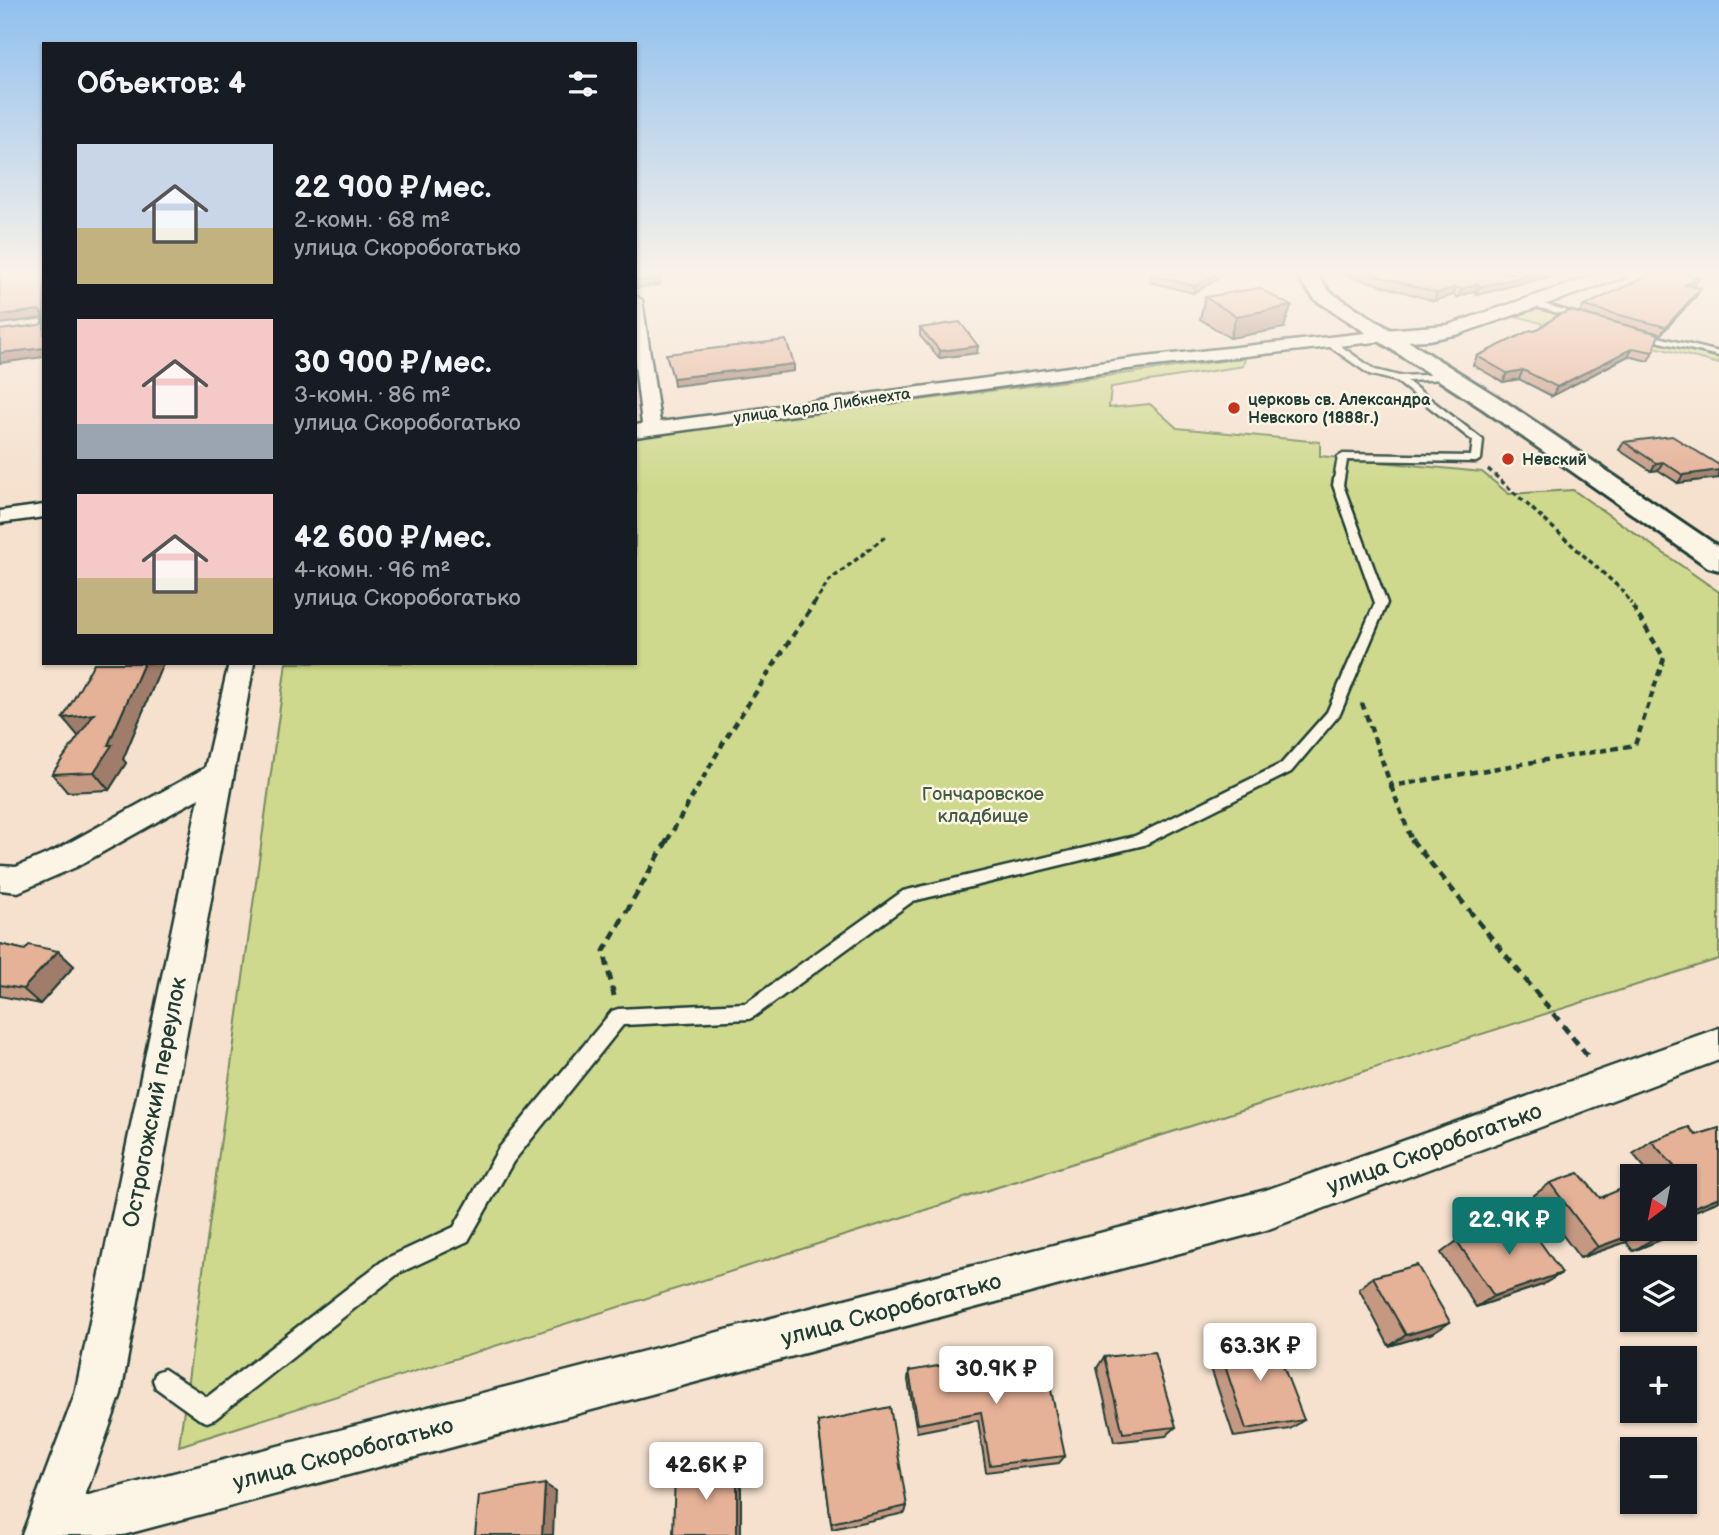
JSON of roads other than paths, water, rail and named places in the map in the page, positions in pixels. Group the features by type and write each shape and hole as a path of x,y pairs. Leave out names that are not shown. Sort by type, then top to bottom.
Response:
{"main road":[{"path":"1397,345 1719,561"}],"street":[{"path":"638,345 644,430"},
{"name":"улица Карла Либкнехта","path":"644,430 1291,345"},
{"path":"0,517 42,511"},
{"name":"Острогожский переулок","path":"49,1533 98,1394 242,665"},
{"path":"0,878 18,880 65,859 218,774"},
{"name":"улица Скоробогатько","path":"49,1533 1266,1210 1719,1044"}],"lane":[{"path":"1333,345 1372,372 1399,379 1446,376"},
{"path":"1682,345 1719,354"},
{"path":"164,1380 207,1411 392,1266 461,1234 506,1155 618,1017 749,1011 909,896 1139,841 1286,768 1333,714 1381,603 1338,485 1343,457 1476,459 1478,440 1399,379"}],"place":[{"name":"церковь св. Александра Невского (1888г.)","path":"1234,408"},
{"name":"Невский","path":"1508,459"}],"park label":[{"name":"Гончаровское кладбище","path":"983,804"}]}
